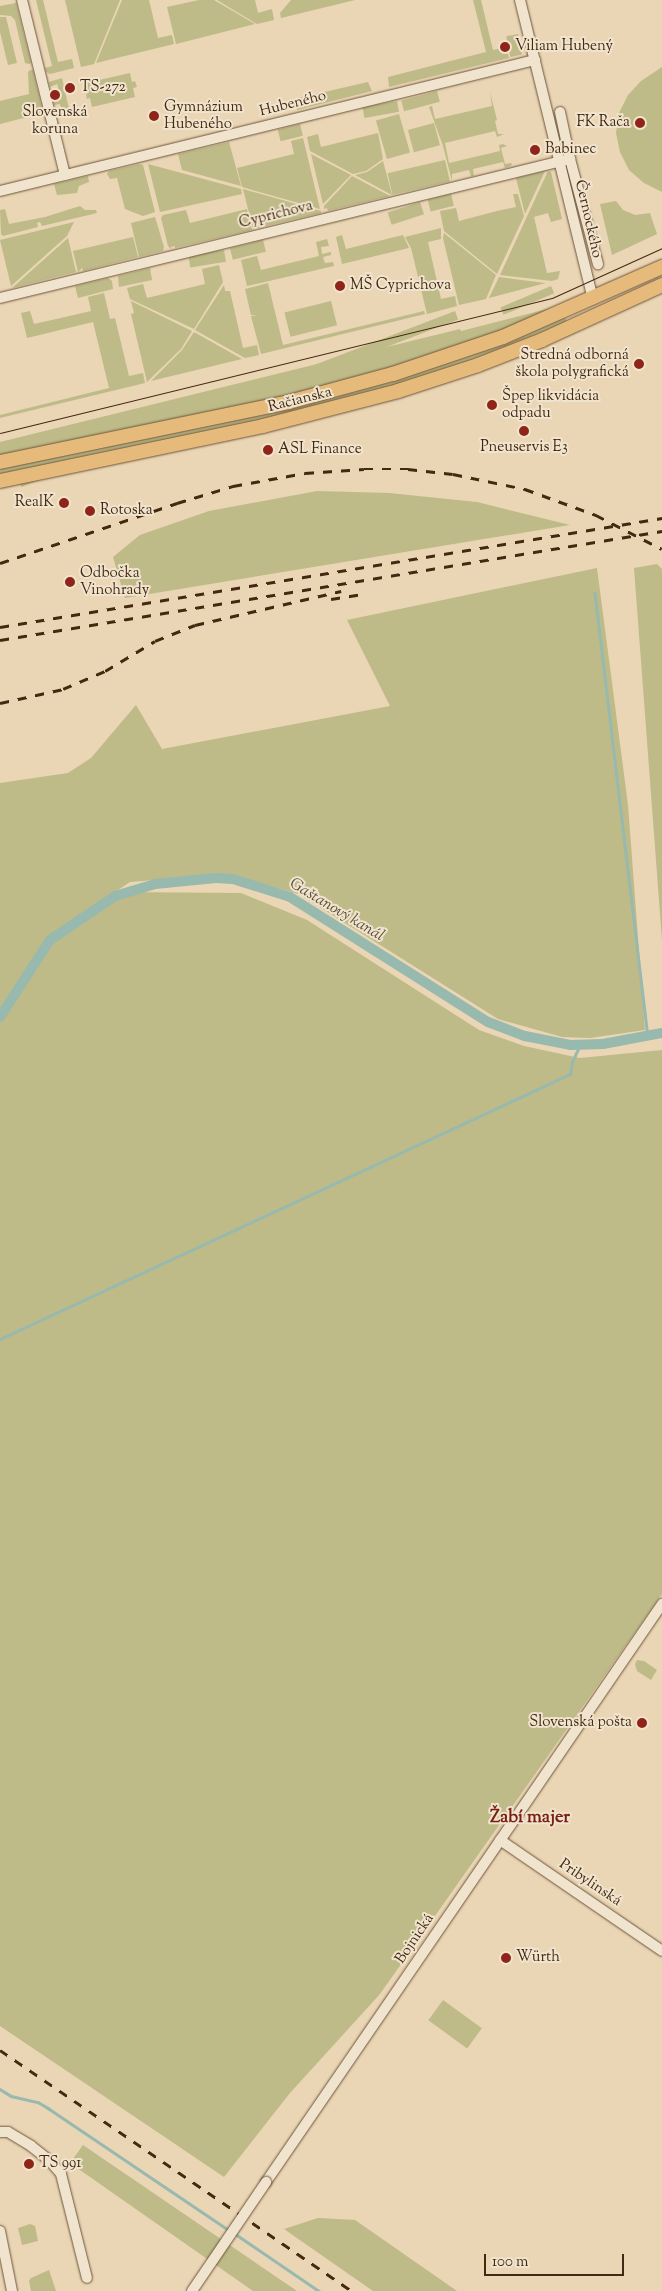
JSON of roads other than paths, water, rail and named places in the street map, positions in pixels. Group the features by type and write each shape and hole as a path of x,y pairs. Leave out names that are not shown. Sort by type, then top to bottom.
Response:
{"main road":[{"name":"Račianska","path":"0,462 277,405 350,387 458,354 593,299 662,268"},
{"name":"Račianska","path":"0,480 263,426 345,406 478,365 598,316 662,285"},
{"path":"593,299 598,316"}],"street":[{"path":"22,0 65,175"},
{"name":"Černockého","path":"520,0 593,299"},
{"name":"Hubeného","path":"0,191 535,60"},
{"path":"560,112 570,159 598,264"},
{"name":"Cyprichova","path":"0,298 570,159"},
{"name":"Bojnická","path":"192,2291 662,1604"},
{"name":"Pribylinská","path":"500,1840 662,1951"},
{"path":"0,2132 8,2132 31,2146 49,2160 61,2174 87,2278"},
{"path":"0,2231 12,2291"}],"waterway":[{"path":"595,593 648,1035"},
{"name":"Gaštanový kanál","path":"0,1017 50,940 115,896 155,884 216,878 233,879 290,897 488,1022 525,1036 571,1045 603,1044 662,1033"},
{"path":"0,1339 570,1074 572,1062 580,1045"},
{"path":"0,2089 11,2096 38,2102 48,2108 229,2230"},
{"path":"234,2233 319,2291"}],"tram line":[{"path":"0,433 552,298 662,248"}],"railway":[{"path":"0,563 233,486 305,473 364,469 408,469 453,474 525,489 596,515 662,549"},
{"path":"0,627 662,518"},
{"path":"0,640 662,531"},
{"path":"0,703 63,689 105,671 155,641 195,625 341,591"},
{"path":"331,599 363,594"},
{"path":"0,2050 352,2291"}],"place":[{"name":"Viliam Hubený","path":"505,47"},
{"name":"TS-272","path":"70,88"},
{"name":"Slovenská koruna","path":"55,95"},
{"name":"Gymnázium Hubeného","path":"154,116"},
{"name":"FK Rača","path":"640,123"},
{"name":"Babinec","path":"535,150"},
{"name":"MŠ Cyprichova","path":"340,286"},
{"name":"Stredná odborná škola polygrafická","path":"639,364"},
{"name":"Špep likvidácia odpadu","path":"492,405"},
{"name":"Pneuservis E3","path":"524,431"},
{"name":"ASL Finance","path":"268,450"},
{"name":"RealK","path":"64,503"},
{"name":"Rotoska","path":"90,511"},
{"name":"Odbočka Vinohrady","path":"70,582"},
{"name":"Slovenská pošta","path":"642,1723"},
{"name":"Würth","path":"506,1958"},
{"name":"TS 991","path":"29,2164"}],"district":[{"name":"Žabí majer","path":"530,1818"}]}
